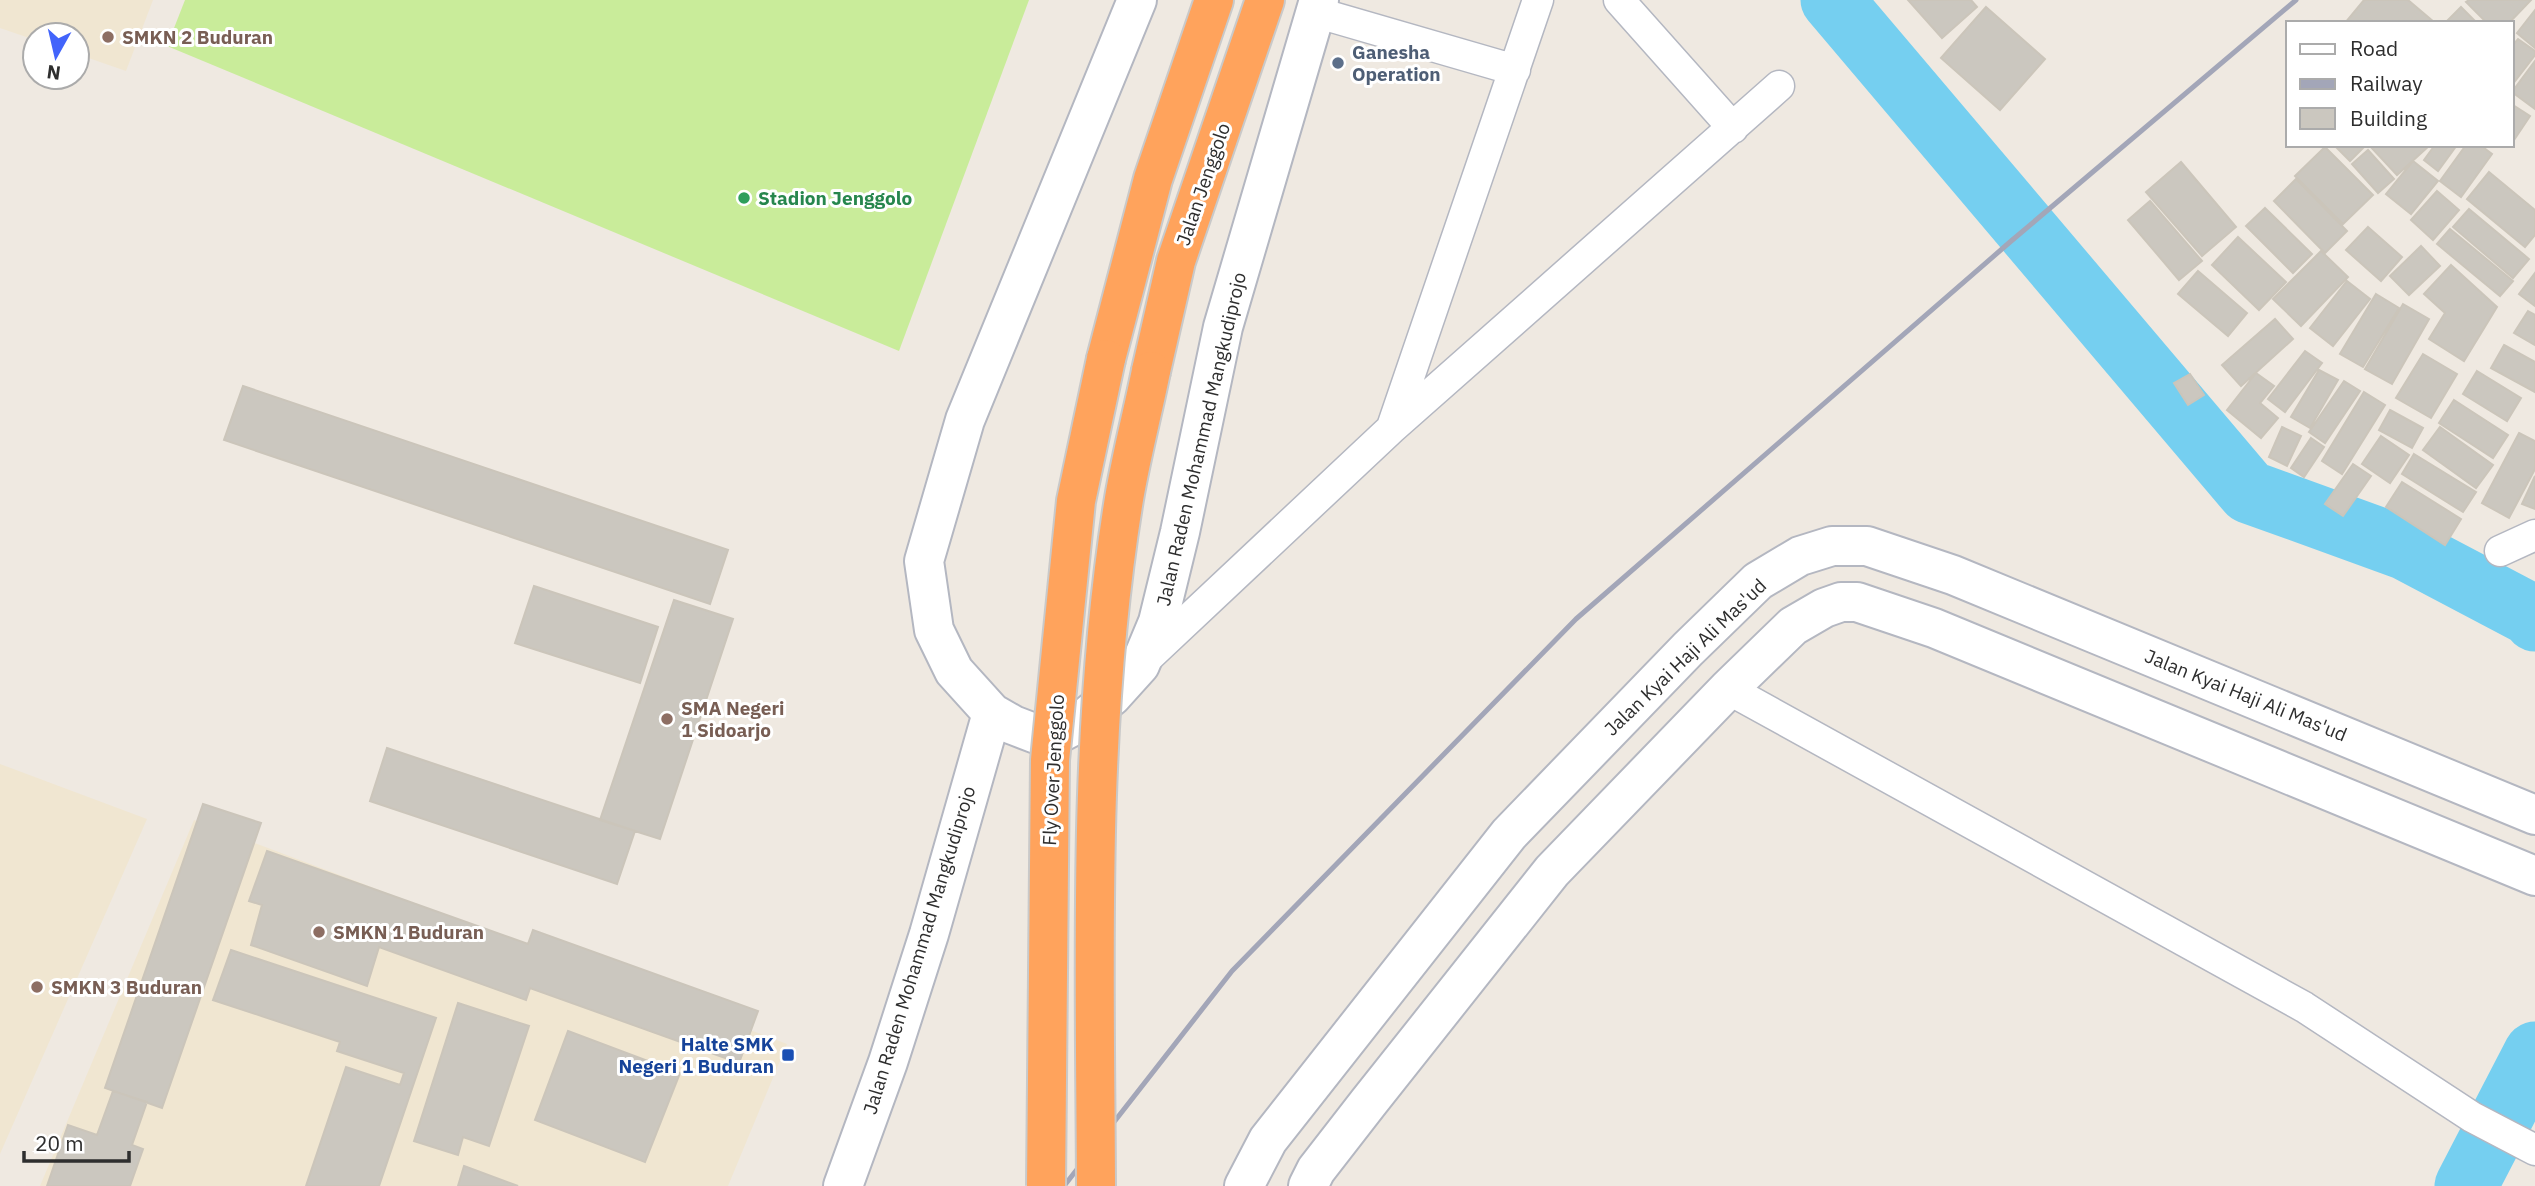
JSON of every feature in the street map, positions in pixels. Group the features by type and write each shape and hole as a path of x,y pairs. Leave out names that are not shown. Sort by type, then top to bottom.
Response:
{"highway":[{"name":"Fly Over Jenggolo","path":"1046,1186 1050,760 1076,500 1106,359 1153,178 1214,0"},
{"name":"Jalan Jenggolo","path":"1096,1186 1094,912 1101,718 1123,505 1177,261 1265,0"}],"street":[{"name":"Jalan Raden Mohammad Mangkudiprojo","path":"1137,0 965,420 924,561 934,630 954,671 992,713 1039,735 1058,734 1079,723 1112,696 1140,664 1158,622 1223,327 1317,6"},
{"path":"1391,429 1538,0"},
{"path":"1619,0 1733,128"},
{"path":"1317,6 1515,70"},
{"path":"1140,664 1391,429 1779,86"},
{"path":"2500,551 2535,535"},
{"name":"Jalan Kyai Haji Ali Mas'ud","path":"1244,1186 1268,1140 1510,834 1688,649 1758,581 1800,556 1832,546 1867,546 1953,575 2535,815"},
{"path":"1308,1186 1316,1170 1368,1102 1552,871 1728,689 1793,626 1824,608 1842,602 1857,602 1934,628 2535,876"},
{"path":"1728,689 2304,1007 2472,1117 2535,1150"},
{"name":"Jalan Raden Mohammad Mangkudiprojo","path":"843,1186 904,1010 992,713"}],"shaded area":[{"name":"SMKN 2 Buduran","path":"0,0 153,0 126,71 91,59 91,21 21,21 21,35 0,28"},
{"name":"SMKN 3 Buduran","path":"0,764 147,819 0,1154"},
{"name":"SMKN 1 Buduran","path":"194,820 787,1044 728,1186 40,1186"}],"green space":[{"name":"Stadion Jenggolo","path":"185,0 1029,0 899,351 167,46"}],"building":[{"path":"1908,0 1971,0 1977,7 1942,38"},
{"path":"2364,0 2408,0 2433,21 2347,21"},
{"path":"2531,0 2511,21 2485,21 2466,2"},
{"path":"1986,7 2045,59 2000,110 1941,58"},
{"path":"2461,7 2475,21 2447,21"},
{"path":"2535,10 2535,48 2517,33"},
{"path":"2518,39 2535,51 2535,55 2514,82 2514,44"},
{"path":"2535,61 2535,109 2514,93 2514,89"},
{"path":"2514,106 2530,116 2514,140"},
{"path":"2325,147 2373,195 2343,224 2295,176"},
{"path":"2336,147 2364,147 2350,161"},
{"path":"2371,147 2428,147 2397,175"},
{"path":"2434,147 2456,147 2438,171 2424,160"},
{"path":"2465,147 2483,147 2492,154 2461,197 2440,181"},
{"path":"2368,150 2394,179 2378,193 2352,164"},
{"path":"2413,161 2438,181 2411,214 2386,194"},
{"path":"2181,162 2236,227 2202,256 2146,192"},
{"path":"2489,172 2535,210 2535,235 2525,247 2467,199"},
{"path":"2296,179 2347,231 2325,253 2274,201"},
{"path":"2437,191 2459,210 2433,240 2411,220"},
{"path":"2150,201 2202,261 2179,280 2128,220"},
{"path":"2265,208 2312,254 2293,273 2246,226"},
{"path":"2469,209 2529,259 2513,278 2453,227"},
{"path":"2368,227 2402,257 2381,281 2346,250"},
{"path":"2450,229 2513,281 2500,296 2437,244"},
{"path":"2238,237 2286,282 2259,310 2212,265"},
{"path":"2421,246 2440,266 2409,295 2390,276"},
{"path":"2321,251 2348,277 2301,326 2273,299"},
{"path":"2451,265 2497,307 2464,361 2429,339 2445,313 2424,294"},
{"path":"2198,271 2247,313 2228,336 2178,294"},
{"path":"2535,273 2535,306 2519,294"},
{"path":"2347,281 2370,299 2333,346 2310,328"},
{"path":"2376,294 2399,308 2363,367 2340,354"},
{"path":"2403,304 2429,319 2392,384 2365,369"},
{"path":"2528,311 2535,315 2535,345 2514,333"},
{"path":"2275,319 2293,339 2241,386 2222,365"},
{"path":"2504,345 2535,362 2535,392 2491,368"},
{"path":"2305,351 2322,363 2285,412 2268,399"},
{"path":"2423,354 2457,374 2431,418 2396,398"},
{"path":"2319,370 2338,380 2310,428 2291,417"},
{"path":"2477,371 2521,398 2507,421 2463,394"},
{"path":"2256,373 2274,386 2260,403 2278,418 2261,438 2227,410"},
{"path":"2190,374 2204,395 2188,405 2174,383"},
{"path":"2344,381 2360,391 2325,443 2309,432"},
{"path":"243,386 728,550 710,604 224,440"},
{"path":"2364,392 2385,405 2342,474 2322,461"},
{"path":"2454,400 2508,435 2493,458 2439,423"},
{"path":"2390,410 2423,428 2412,448 2379,430"},
{"path":"2282,427 2301,436 2287,466 2269,457"},
{"path":"2440,427 2493,465 2476,488 2423,450"},
{"path":"2519,433 2535,441 2535,469 2509,518 2482,503"},
{"path":"2381,436 2409,455 2390,483 2362,464"},
{"path":"2311,438 2324,447 2304,477 2291,468"},
{"path":"2414,454 2476,492 2463,512 2402,474"},
{"path":"2353,464 2371,476 2343,516 2325,504"},
{"path":"2535,476 2535,509 2522,504"},
{"path":"2402,482 2461,519 2445,545 2386,507"},
{"path":"534,586 658,627 640,683 515,643"},
{"name":"SMA Negeri 1 Sidoarjo","path":"674,600 733,619 660,839 600,820"},
{"path":"387,748 635,831 617,884 370,801"},
{"path":"203,804 261,823 162,1108 105,1088"},
{"path":"267,851 528,944 533,930 758,1011 739,1063 530,988 526,1000 379,947 367,986 251,945 262,905 249,901"},
{"path":"231,950 436,1018 379,1186 306,1186 346,1067 400,1085 404,1073 337,1051 340,1042 213,1000"},
{"path":"458,1003 529,1026 489,1146 463,1137 458,1155 414,1141"},
{"path":"568,1031 680,1073 645,1162 535,1120"},
{"path":"113,1091 147,1102 132,1145 143,1149 130,1186 47,1186 68,1125 97,1135"},
{"path":"464,1166 518,1186 458,1186"}],"waterway":[{"path":"1832,0 2249,492 2404,548 2533,616 2535,620"},
{"path":"2466,1186 2535,1053"}],"railway":[{"path":"1064,1186 1232,971 1576,619 2010,242 2296,0"}],"place":[{"name":"SMKN 2 Buduran","path":"108,37"},
{"name":"Ganesha Operation","path":"1338,63"},
{"name":"Stadion Jenggolo","path":"744,198"},
{"name":"SMA Negeri 1 Sidoarjo","path":"667,719"},
{"name":"SMKN 1 Buduran","path":"319,932"},
{"name":"SMKN 3 Buduran","path":"37,987"},
{"name":"Halte SMK Negeri 1 Buduran","path":"788,1055"}]}
